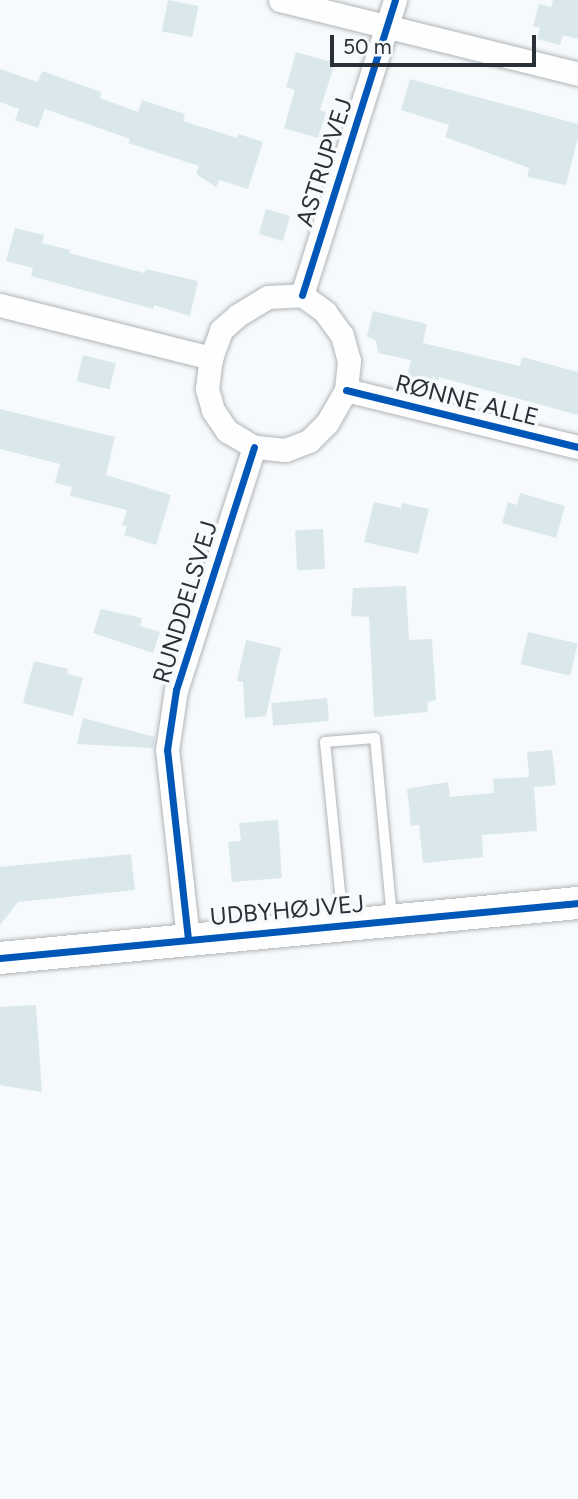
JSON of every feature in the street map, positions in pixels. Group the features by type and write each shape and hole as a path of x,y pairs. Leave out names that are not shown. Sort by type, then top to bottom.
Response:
{"street":[{"path":"280,0 578,74"},
{"name":"ASTRUPVEJ","path":"302,295 395,0"},
{"path":"302,295 325,312 342,334 349,361 346,390 327,422 309,441 285,450 254,447 227,431 213,410 207,389 211,358 221,330 238,314 268,297 302,295"},
{"path":"0,305 211,358"},
{"name":"RØNNE ALLE","path":"346,390 578,447"},
{"name":"RUNDDELSVEJ","path":"188,939 167,750 176,690 254,447"},
{"name":"UDBYHØJVEJ","path":"0,958 578,903"}],"lane":[{"path":"343,925 326,742 375,738 392,920"}],"building":[{"path":"168,0 198,6 192,37 162,31"},
{"path":"553,0 578,0 578,39 563,35 560,45 537,39 540,28 533,26 539,4 551,7"},
{"path":"296,52 335,63 320,110 326,112 318,138 284,128 295,90 286,87"},
{"path":"0,69 38,82 42,71 101,92 100,98 138,112 142,100 185,114 183,121 237,138 239,134 263,142 248,189 219,180 216,187 196,174 199,166 128,143 130,139 45,109 38,128 15,120 19,109 0,102"},
{"path":"410,79 578,124 578,138 566,185 527,177 529,168 445,137 449,125 401,110"},
{"path":"266,209 290,216 283,241 259,234"},
{"path":"15,228 44,235 42,243 70,250 69,253 144,273 146,269 198,281 190,316 154,305 153,309 31,276 33,268 6,261"},
{"path":"373,311 427,324 423,343 520,366 522,357 578,372 578,415 439,377 438,383 407,376 411,360 378,353 376,341 367,336"},
{"path":"83,355 116,363 109,389 76,381"},
{"path":"0,409 115,437 106,475 171,495 156,545 124,535 127,526 122,525 127,510 70,496 72,487 55,483 60,464 0,449"},
{"path":"520,493 565,506 556,538 502,523 508,502 517,505"},
{"path":"374,502 401,508 402,503 429,509 418,554 364,542"},
{"path":"323,529 325,569 297,570 295,530"},
{"path":"406,586 409,640 432,639 436,700 427,702 428,712 374,717 369,617 351,616 353,588"},
{"path":"101,609 142,618 140,626 160,632 153,653 93,633"},
{"path":"528,632 578,643 570,676 521,664"},
{"path":"246,640 281,648 266,716 245,718 243,682 237,681"},
{"path":"34,661 68,669 67,674 83,678 73,716 23,703"},
{"path":"327,698 329,721 273,726 271,703"},
{"path":"83,718 155,737 153,748 77,744"},
{"path":"552,750 556,785 534,787 537,831 482,835 483,857 423,863 419,825 411,826 407,789 448,782 450,797 494,793 493,779 529,777 527,752"},
{"path":"278,820 282,878 232,882 228,842 241,841 239,823"},
{"path":"131,854 135,890 18,902 0,925 0,867"},
{"path":"36,1005 42,1092 0,1085 0,1007"}],"cycle path":[{"path":"302,295 395,0"},
{"path":"346,390 578,447"},
{"path":"188,939 167,750 176,690 254,447"},
{"path":"0,958 578,903"}]}
